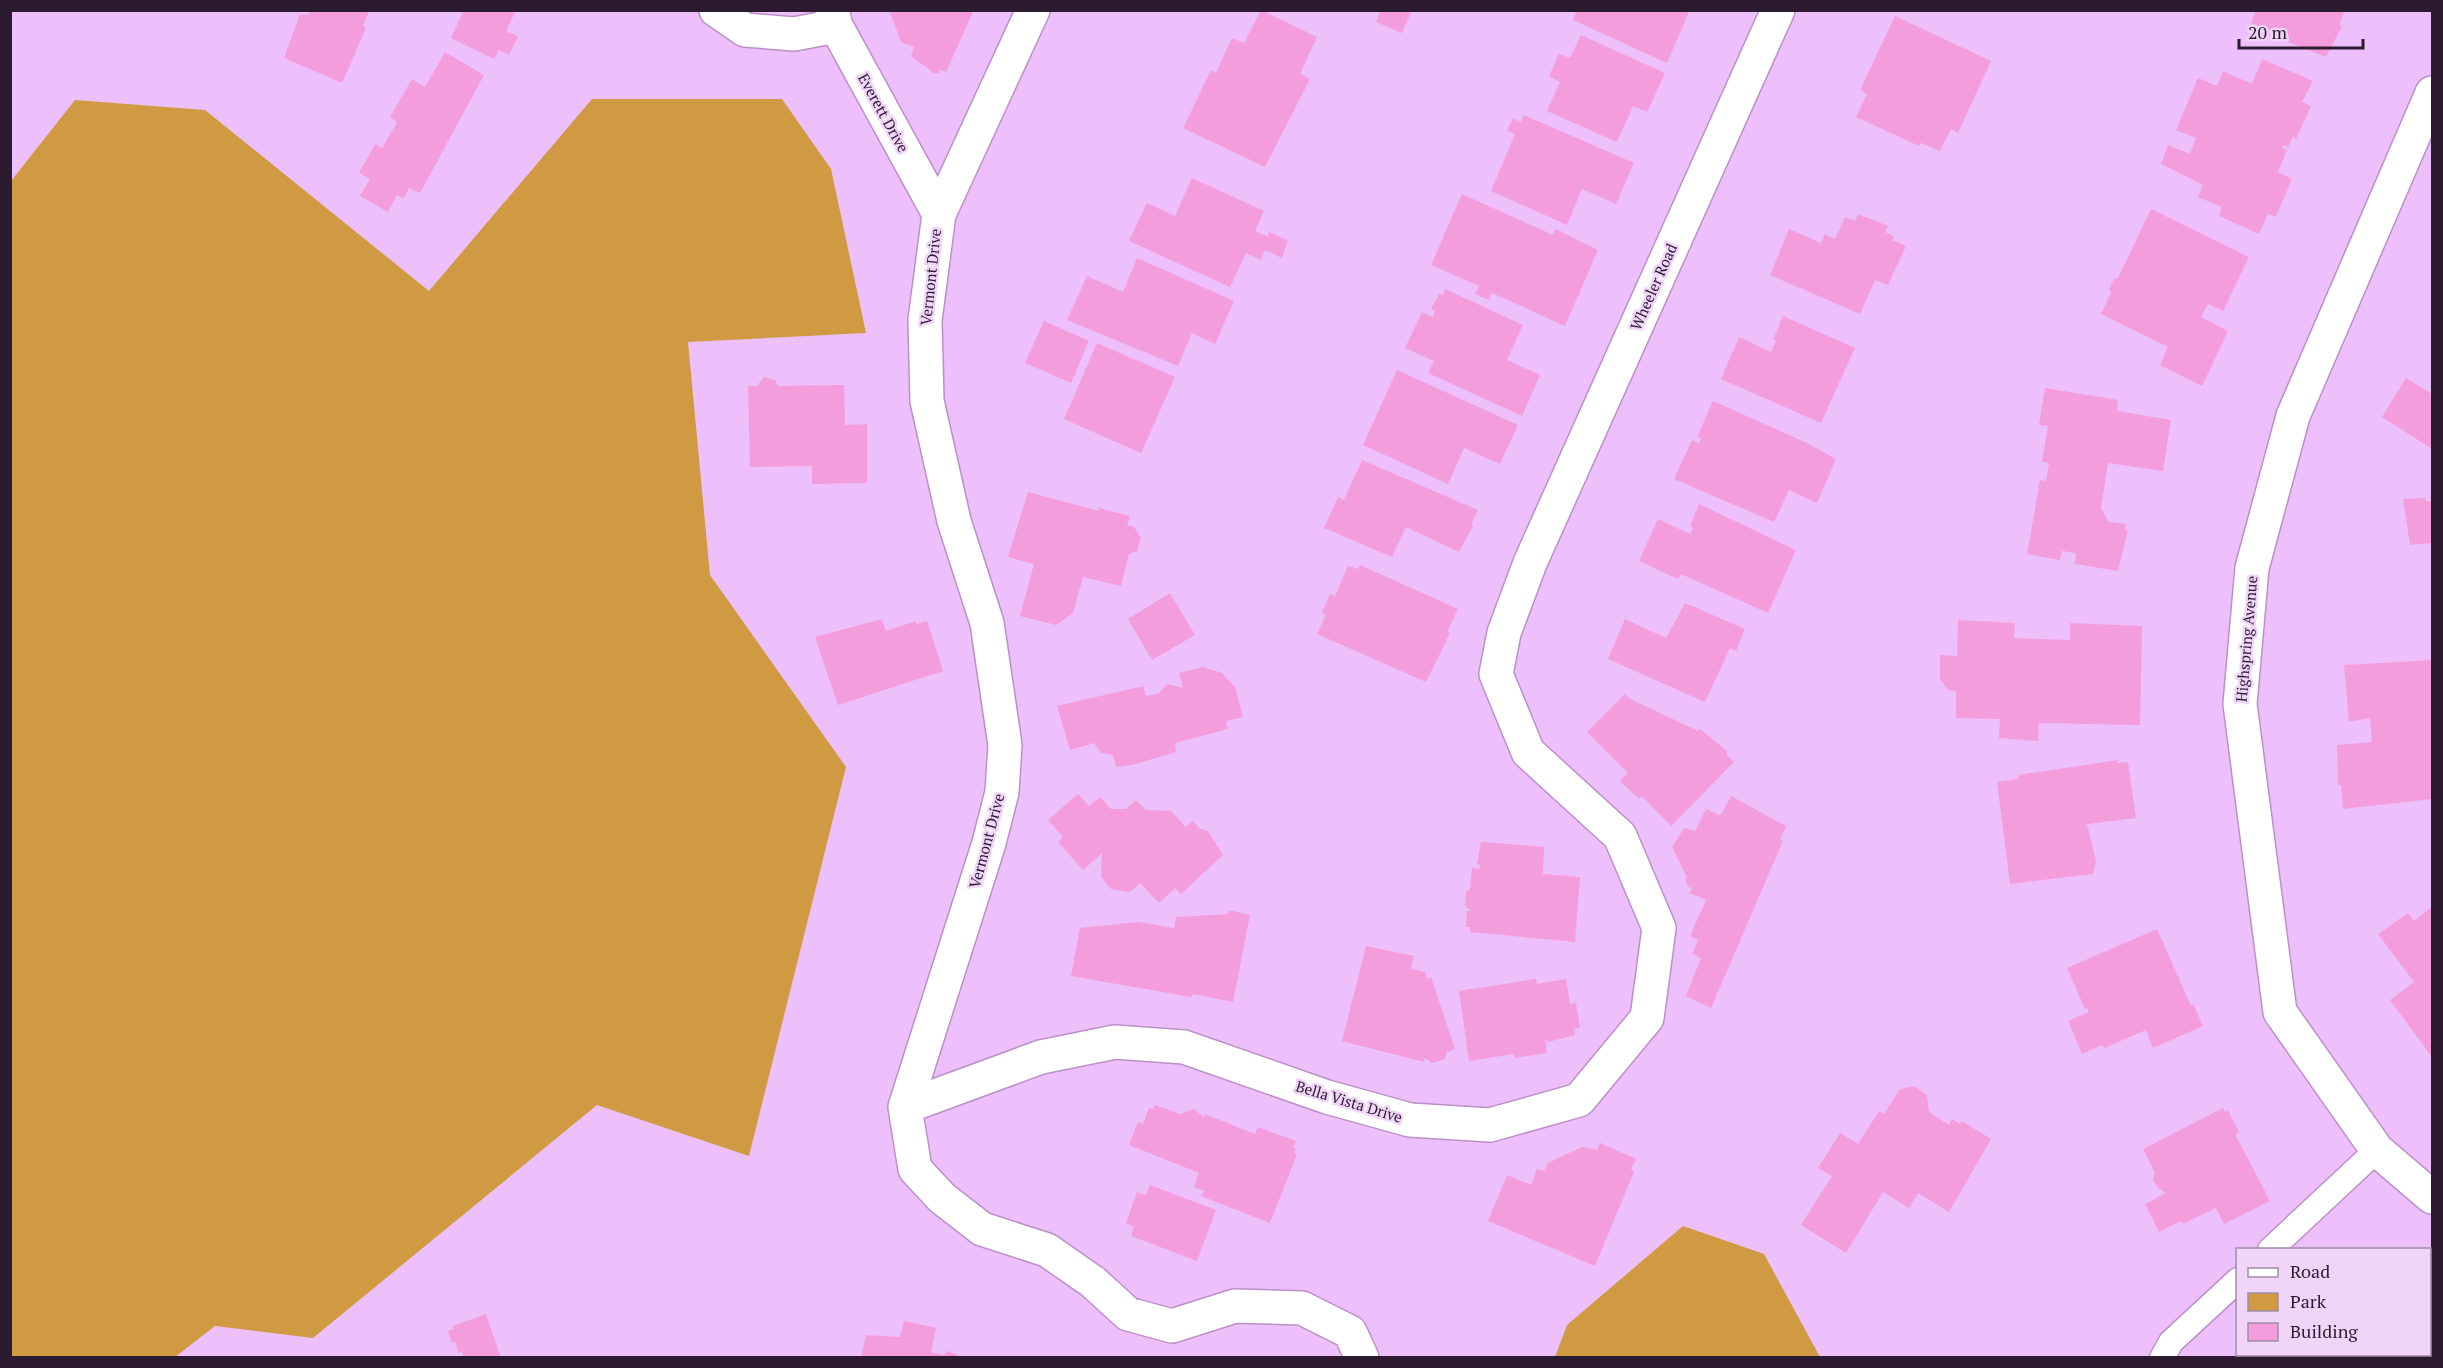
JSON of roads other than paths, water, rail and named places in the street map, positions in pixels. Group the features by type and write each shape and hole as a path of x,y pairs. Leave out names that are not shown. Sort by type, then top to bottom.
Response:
{"street":[{"path":"716,10 745,30 794,34 834,18"},
{"name":"Vermont Drive","path":"1033,10 939,214 925,320 927,401 954,521 987,623 1005,745 1002,792 989,843 905,1107 915,1169 942,1198 982,1229 1047,1250 1093,1282 1128,1314 1172,1326 1235,1306 1302,1308 1350,1332 1362,1358"},
{"name":"Wheeler Road","path":"1530,563 1778,10"},
{"name":"Everett Drive","path":"834,18 939,214"},
{"name":"Highspring Avenue","path":"2433,93 2294,416 2252,568 2240,704 2280,1012 2377,1150 2433,1197"},
{"name":"Bella Vista Drive","path":"905,1107 1041,1057 1114,1042 1184,1047 1327,1097 1410,1120 1490,1125 1579,1100 1647,1018 1659,928 1620,836 1528,752 1497,674 1504,633 1530,563"}],"lane":[{"path":"2272,1248 2377,1150"},
{"path":"2162,1358 2171,1342 2236,1282"}]}
